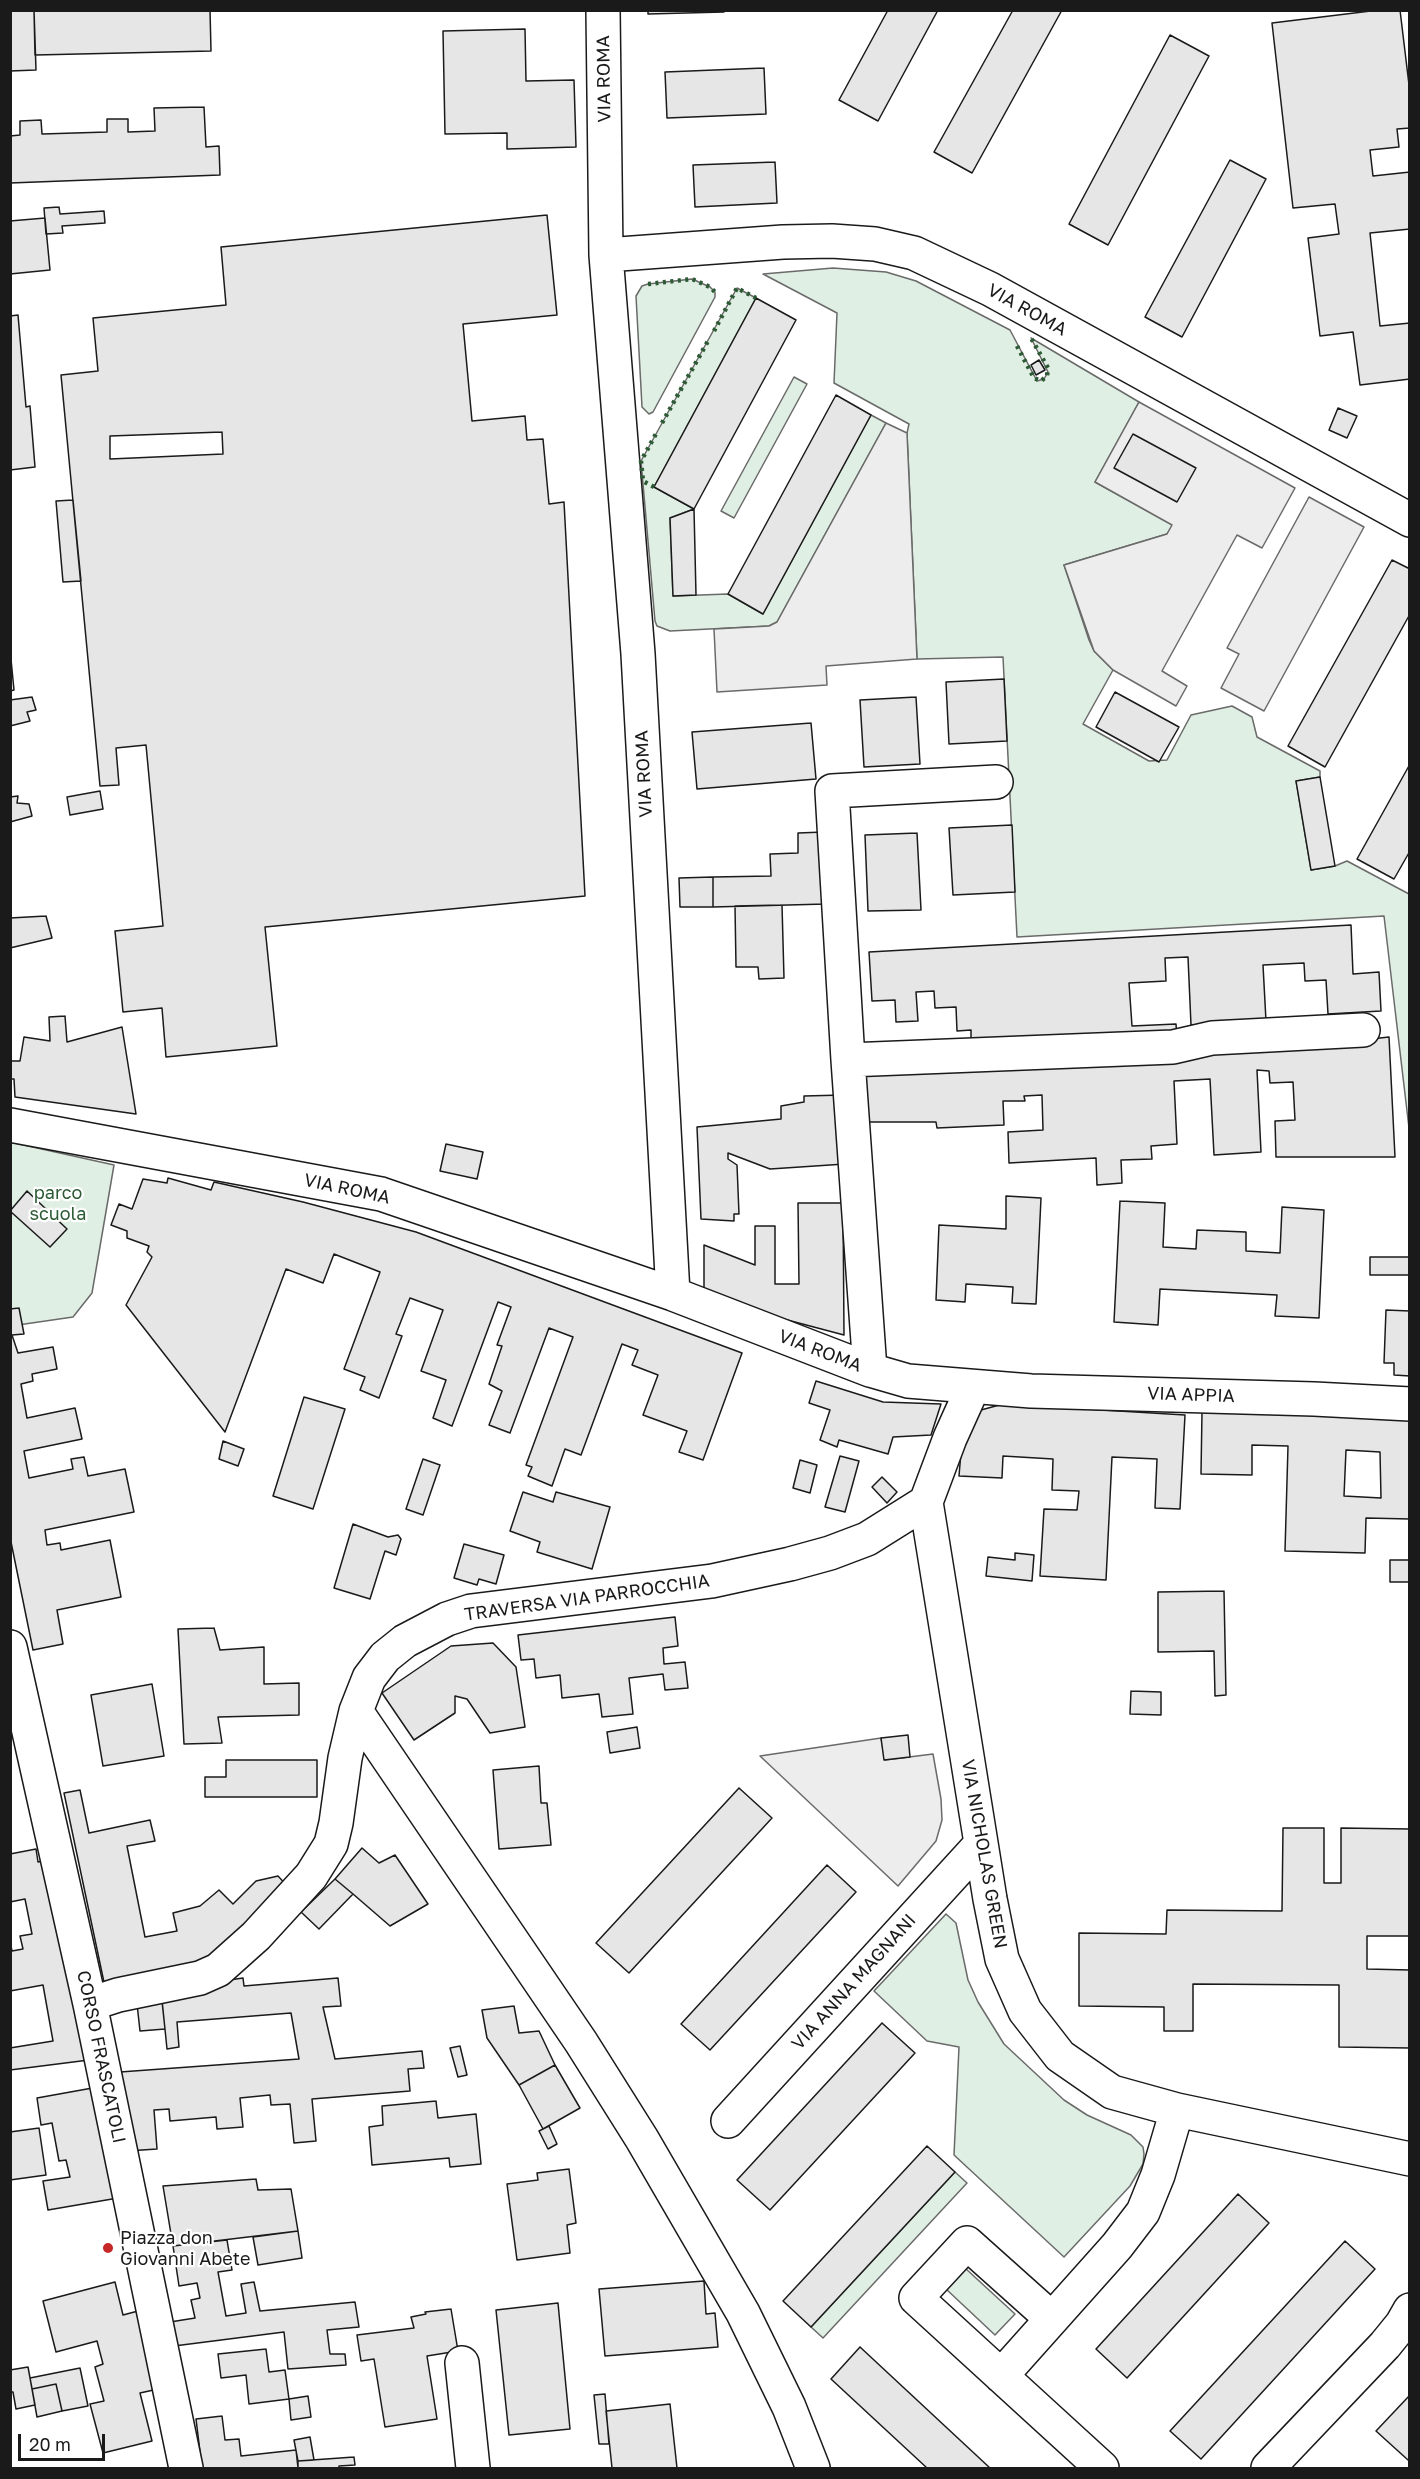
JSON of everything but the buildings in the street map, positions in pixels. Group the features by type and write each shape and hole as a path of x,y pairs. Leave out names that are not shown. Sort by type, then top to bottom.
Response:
{"street":[{"name":"VIA ROMA","path":"603,10 606,255 638,654 673,1294"},
{"name":"VIA ROMA","path":"606,255 783,242 832,241 875,244 914,253 990,289 1410,520"},
{"path":"870,1370 832,791 996,782"},
{"path":"848,1060 1173,1047 1212,1038 1364,1030"},
{"name":"VIA ROMA","path":"10,1125 381,1194 673,1294 870,1370 908,1381 973,1387"},
{"name":"VIA APPIA","path":"973,1387 1031,1391 1314,1398 1410,1404"},
{"name":"VIA NICHOLAS GREEN","path":"973,1387 950,1438 926,1503 981,1844 1002,1959 1025,2011 1060,2056 1112,2092 1177,2110 1410,2159"},
{"name":"TRAVERSA VIA PARROCCHIA","path":"90,2004 118,1995 200,1978 218,1970 256,1936 311,1876 331,1844 345,1758 356,1711 369,1678 385,1657 405,1641 447,1619 471,1611 712,1581 830,1554 867,1539 926,1503"},
{"name":"CORSO FRASCATOLI","path":"12,1666 90,2004 186,2469"},
{"path":"356,1711 581,2042 642,2139 742,2313 789,2407 813,2469"},
{"name":"VIA ANNA MAGNANI","path":"728,2121 981,1844"},
{"path":"1001,2376 1117,2246 1143,2212 1158,2175 1177,2110"},
{"path":"1052,2319 968,2243 916,2298 1102,2469"},
{"path":"1268,2469 1384,2345 1410,2310"},
{"path":"462,2363 473,2469"}],"green space":[{"path":"833,268 886,272 916,281 1010,330 1037,381 1044,379 1048,372 1031,338 1139,402 1095,482 1173,525 1167,534 1064,565 1094,651 1113,670 1083,724 1149,761 1167,760 1191,715 1232,706 1252,717 1257,737 1320,771 1320,777 1296,781 1311,870 1335,866 1347,861 1409,894 1409,1128 1384,916 1017,937 1003,657 917,659 907,433 909,424 834,383 837,313 763,274"},
{"path":"692,279 710,287 715,292 715,297 653,412 649,414 642,407 636,296 642,286 648,284"},
{"path":"737,288 756,298 654,487 694,509 670,518 673,596 728,594 763,614 871,415 886,423 777,622 769,626 670,631 657,626 655,621 641,461"},
{"path":"794,377 807,384 734,518 721,511"},
{"name":"parco scuola","path":"10,1142 114,1165 92,1293 73,1317 11,1326"},
{"path":"946,1914 956,1923 968,1980 978,2002 1004,2044 1064,2100 1087,2115 1131,2135 1143,2147 1143,2164 1130,2186 1064,2257 954,2155 959,2047 927,2041 874,1991"},
{"path":"955,2172 967,2183 823,2338 811,2327"},
{"path":"965,2268 1015,2314 995,2335 946,2289"}],"shaded area":[{"path":"1139,402 1295,488 1262,548 1237,535 1162,671 1187,686 1176,706 1113,670 1094,651 1064,565 1167,534 1172,525 1095,482"},
{"path":"886,423 907,433 917,659 826,666 827,685 717,692 714,629 769,626 777,622"},
{"path":"1309,497 1364,527 1264,711 1221,688 1239,654 1227,648"},
{"path":"881,1738 885,1760 933,1754 941,1799 942,1820 936,1841 898,1886 760,1756"}],"hedge":[{"path":"648,284 692,279 710,287 715,292"},
{"path":"714,331 737,288 756,298"},
{"path":"1017,346 1034,378 1041,381 1047,376 1048,368 1031,338"},
{"path":"662,423 708,341"},
{"path":"654,487 643,481 641,461 657,432"}],"place":[{"name":"Piazza don Giovanni Abete","path":"108,2248"}]}
